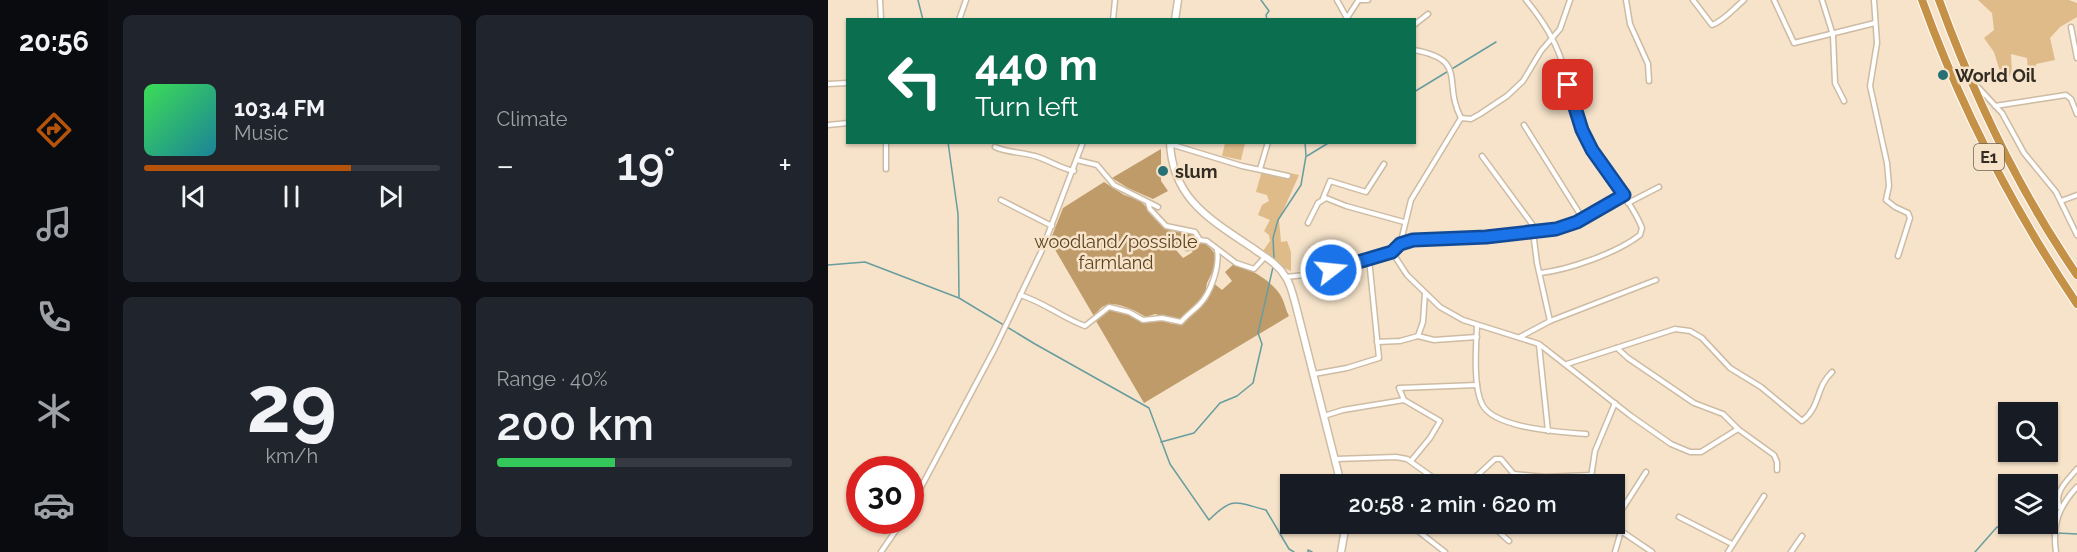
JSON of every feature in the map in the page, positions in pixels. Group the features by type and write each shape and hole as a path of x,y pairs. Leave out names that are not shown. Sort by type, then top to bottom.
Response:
{"highway":[{"name":"E1","path":"1922,0 1947,66 1983,146 2042,252 2077,304"},
{"name":"E1","path":"1939,0 1971,80 2010,162 2056,245 2077,275"}],"main road":[{"path":"1176,18 1178,0"},
{"path":"1170,144 1173,170 1190,200 1223,228 1265,257 1286,277 1314,374 1339,474"},
{"path":"1341,552 1344,534"}],"street":[{"path":"880,0 881,18"},
{"path":"960,18 966,0"},
{"path":"1113,18 1114,0"},
{"path":"1337,0 1346,18"},
{"path":"1348,18 1358,0 1368,0"},
{"path":"1526,0 1552,38 1561,59 1582,130 1592,150 1624,195 1642,228 1640,235 1632,242 1584,261 1540,273"},
{"path":"1461,118 1471,119 1480,114 1507,96 1523,81 1534,62 1563,24 1570,0"},
{"path":"1626,0 1630,24 1648,64 1648,81"},
{"path":"1694,0 1712,25 1725,18 1730,10 1744,0"},
{"path":"1781,0 1775,1 1794,43 1875,23"},
{"path":"1822,0 1833,35 1835,83 1844,101"},
{"path":"1874,0 1877,43 1870,86 1887,163 1886,200 1908,213 1910,218 1898,256"},
{"path":"1416,23 1428,14"},
{"path":"2071,27 2077,58"},
{"path":"1416,50 1435,54 1447,64 1456,108 1461,118"},
{"path":"1971,80 1995,106 2024,153 2056,192 2077,235"},
{"path":"828,84 846,83"},
{"path":"1995,106 2066,95 2071,99 2077,114"},
{"path":"1400,244 1404,222 1418,185 1444,149 1461,118"},
{"path":"828,125 846,123"},
{"path":"1524,125 1583,219"},
{"path":"886,144 886,170"},
{"path":"924,481 1020,295 1052,226 1082,144"},
{"path":"1173,144 1288,176"},
{"path":"1260,170 1267,144"},
{"path":"995,147 1041,157 1059,167 1074,171"},
{"path":"1482,156 1528,217 1534,231 1550,321"},
{"path":"1077,160 1097,165 1114,185 1158,207"},
{"path":"1308,223 1330,181 1366,192 1384,164"},
{"path":"1628,203 1659,187"},
{"path":"1286,277 1314,274 1369,259 1392,252 1400,244 1423,239 1486,237 1556,229 1583,219 1624,195"},
{"path":"2061,201 2077,195"},
{"path":"1322,199 1404,222"},
{"path":"1001,200 1052,226"},
{"path":"1148,203 1150,209 1166,226 1195,232 1200,240"},
{"path":"1187,248 1200,240 1207,241 1236,263 1254,269 1265,257"},
{"path":"1020,295 1032,298 1073,322 1085,326 1109,307 1129,312 1143,320 1162,318 1182,322 1200,304 1210,289 1212,276 1219,264 1217,250"},
{"path":"1392,252 1407,274 1425,293 1452,314 1477,326 1539,345 1671,444 1690,452 1701,452 1738,429"},
{"path":"1314,374 1378,359 1369,259"},
{"path":"1520,338 1550,321 1656,280"},
{"path":"1418,336 1423,322 1425,293"},
{"path":"1477,326 1477,385 1482,406 1487,411 1518,424 1548,431 1586,434"},
{"path":"1566,365 1675,329 1690,331 1702,338 1730,368 1761,387 1802,421 1814,408 1820,386 1832,372"},
{"path":"1377,342 1400,341 1418,336 1434,340 1477,337"},
{"path":"1539,345 1548,431"},
{"path":"1617,348 1694,403 1723,414 1738,429 1774,455 1777,470"},
{"path":"1411,461 1430,438 1440,420 1404,400 1399,388 1477,385"},
{"path":"1324,416 1343,410 1404,400"},
{"path":"1591,474 1595,451 1615,403"},
{"path":"1336,459 1396,457 1411,461 1429,474"},
{"path":"1478,474 1495,459 1501,459 1514,474"},
{"path":"2060,508 2057,500 2058,494 2077,469"},
{"path":"1625,505 1646,472"},
{"path":"2055,552 2054,537 2060,508 2077,487"},
{"path":"1728,552 1764,496"},
{"path":"1679,518 1732,544"},
{"path":"880,552 893,534"},
{"path":"1422,534 1445,552"},
{"path":"1501,534 1509,541"},
{"path":"1615,552 1620,534"},
{"path":"1625,534 1652,552"},
{"path":"1791,552 1802,536"}],"shaded area":[{"path":"1978,0 2069,0 2077,3 2077,17 2060,27 2050,38 2055,60 2036,64 2036,70 2028,71 2027,58 2011,54 2012,75 2002,78 1994,52 1984,38 1994,30 1992,13"},
{"path":"1225,144 1245,144 1241,160 1222,156"},
{"path":"1263,167 1299,175 1279,220 1281,242 1287,241 1291,252 1291,271 1282,267 1263,251 1270,241 1269,235 1264,231 1270,220 1258,215 1262,205 1269,201 1267,195 1256,192"}],"green space":[{"path":"1161,149 1161,181 1168,191 1153,199 1112,178"},
{"name":"woodland/possible farmland","path":"1104,182 1124,195 1139,200 1171,231 1192,232 1196,238 1185,245 1182,242 1176,250 1183,258 1193,252 1189,249 1199,241 1208,246 1217,257 1218,260 1207,283 1204,299 1178,320 1155,314 1146,317 1125,307 1110,304 1099,310 1095,318 1050,241 1063,208"},
{"name":"woodland/possible farmland","path":"1235,263 1255,273 1274,287 1282,298 1289,316 1144,403 1096,321 1100,313 1111,307 1148,320 1159,319 1172,324 1182,322 1208,299 1212,282 1222,290 1232,281 1225,272"}],"waterway":[{"path":"918,0 922,18"},
{"path":"1261,0 1269,11 1267,18"},
{"path":"1416,91 1496,42"},
{"path":"948,144 958,214 959,297"},
{"path":"1274,259 1273,238 1278,220 1301,185 1306,156 1305,144"},
{"path":"1307,156 1327,144"},
{"path":"828,265 865,262 959,298 1149,408 1170,464 1209,520 1229,504 1241,503 1266,510 1289,549 1294,552"},
{"path":"1161,442 1194,433 1220,403 1237,396 1253,383 1262,344 1258,333 1273,267"},
{"path":"1975,552 1998,527"},
{"path":"2058,533 2077,534"},
{"path":"1308,552 1308,550 1312,552"}],"place":[{"name":"World Oil","path":"1943,75"},
{"name":"slum","path":"1163,171"}],"route":[{"path":"1331,270 1392,252 1400,244 1413,240 1486,237 1556,229 1577,222 1618,200 1624,195 1592,150 1582,130 1568,85"}]}
